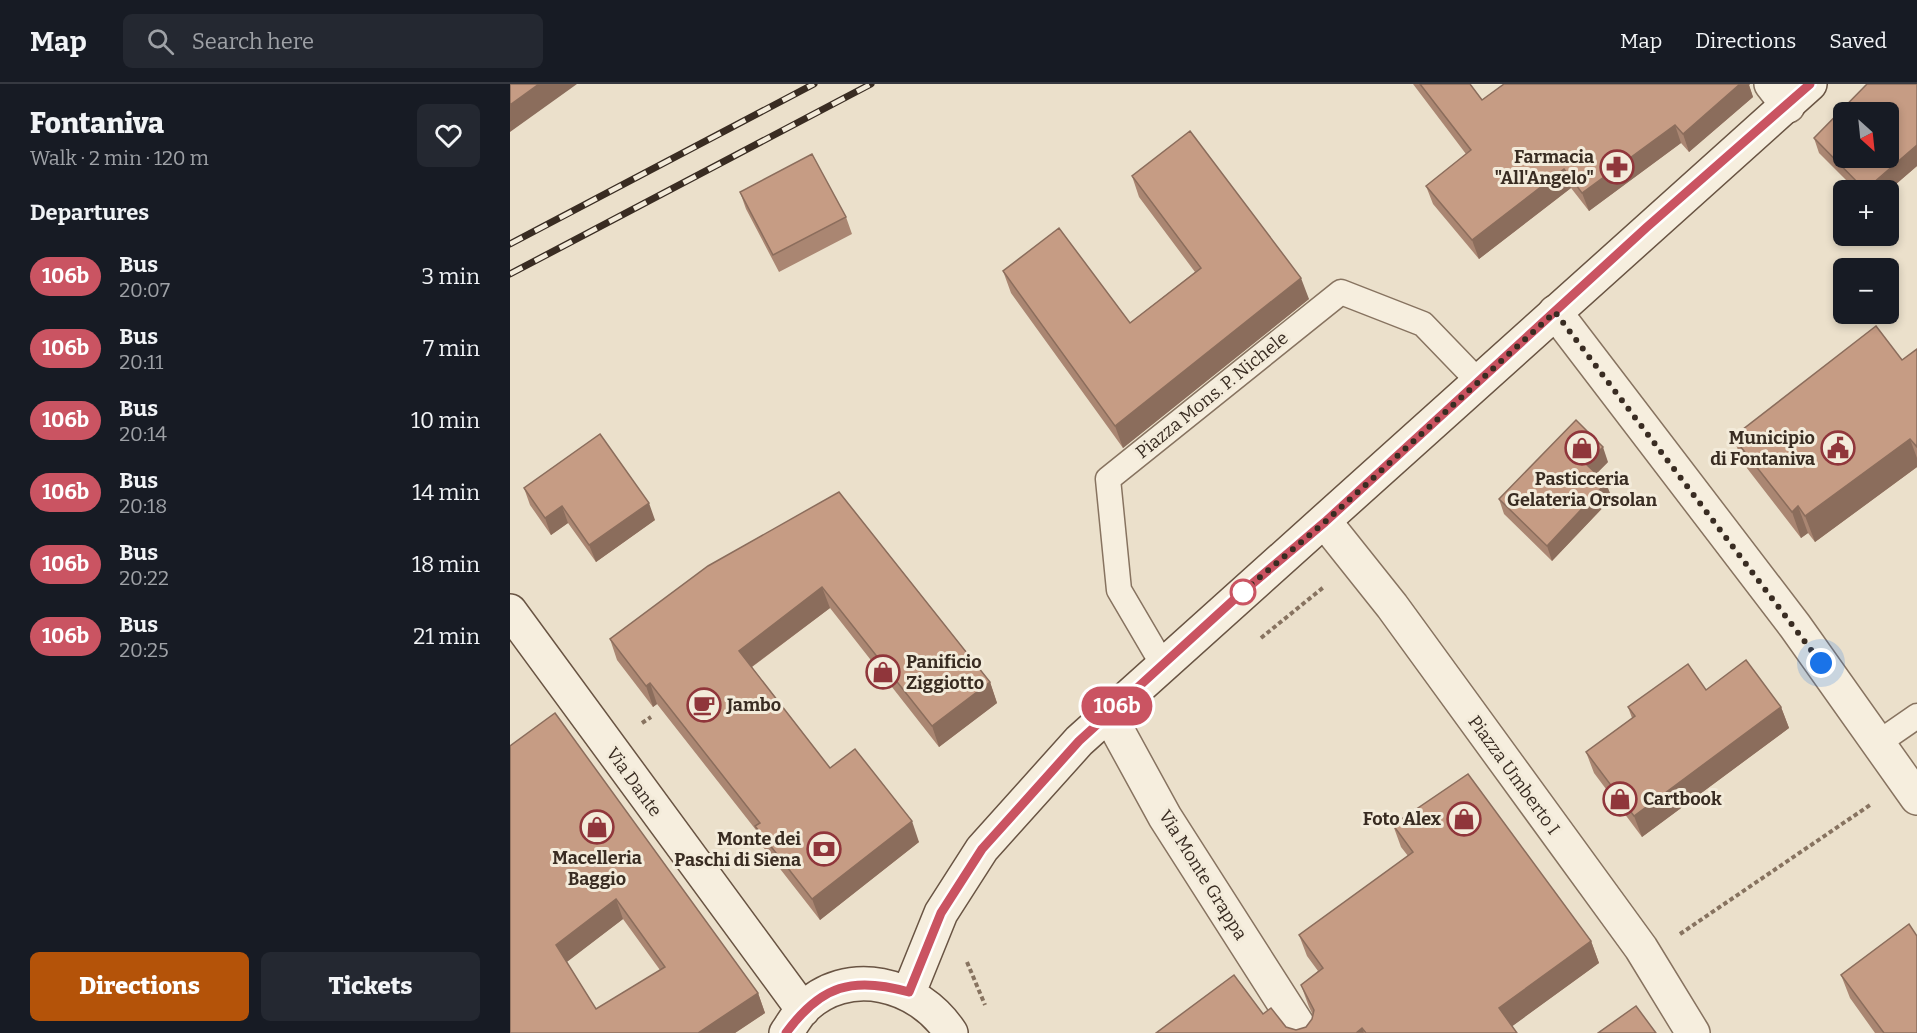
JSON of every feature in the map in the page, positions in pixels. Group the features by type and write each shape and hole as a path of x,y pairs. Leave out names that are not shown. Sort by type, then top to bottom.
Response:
{"main road":[{"path":"909,992 941,913 982,849 1108,713 1325,522 1555,312 1789,91"},
{"path":"1555,312 1795,626 1911,789"},
{"name":"Piazza Umberto I","path":"1325,522 1392,606 1641,948 1694,1033"},
{"name":"Via Dante","path":"510,611 794,1021"},
{"name":"Via Monte Grappa","path":"1108,713 1166,817 1303,1033"},
{"path":"794,1021 826,993 853,985 882,984 909,992 932,1009 951,1033"}],"lane":[{"name":"Piazza Mons. P. Nichele","path":"1163,665 1119,590 1108,479 1341,292 1423,324 1478,381"},
{"path":"1878,743 1917,716"}],"path":[{"path":"1641,948 1665,944 1911,789"}],"building":[{"path":"510,84 539,84 510,105"},
{"path":"1420,84 1470,84 1482,100 1504,84 1740,84 1683,134 1675,125 1582,193 1564,169 1472,240 1426,186 1471,150"},
{"path":"1867,84 1917,84 1917,145 1899,161 1899,102 1849,102"},
{"path":"1833,119 1833,157 1814,138"},
{"path":"1190,131 1301,278 1115,426 1003,271 1059,228 1130,323 1201,268 1132,176"},
{"path":"812,154 846,217 773,255 740,192"},
{"path":"1843,168 1890,168 1877,180 1855,180"},
{"name":"Municipio di Fontaniva","path":"1876,326 1902,360 1917,349 1917,447 1910,439 1805,516 1798,506 1792,512 1733,437"},
{"path":"1576,420 1603,447 1586,464 1606,483 1547,546 1499,499"},
{"path":"600,434 649,503 589,545 562,506 545,518 524,488"},
{"path":"839,492 990,682 932,726 822,587 739,651 830,768 855,749 912,821 812,899 755,826 760,823 650,683 646,686 610,639 708,566"},
{"path":"1746,660 1781,707 1634,816 1586,752 1635,716 1628,707 1688,664 1706,690"},
{"path":"555,713 758,993 698,1033 510,1033 510,746","holes":["616,899 665,967 596,1009 556,945"]},
{"path":"1468,774 1591,941 1499,1008 1517,1033 1366,1033 1362,1028 1356,1033 1156,1033 1234,975 1263,1014 1271,1008 1286,1027 1296,1030 1306,1027 1312,1019 1314,1010 1301,985 1323,968 1299,935 1413,852 1393,825"},
{"path":"1909,924 1917,936 1917,1033 1884,1033 1841,975"},
{"path":"1636,1006 1656,1033 1598,1033"}],"railway":[{"path":"510,244 814,84"},
{"path":"510,274 871,84"}],"bus line":[{"name":"106b","path":"786,1033 803,1010 826,993 853,985 882,984 909,992 941,913 982,849 1079,741 1239,595 1325,522 1647,227 1788,106 1810,84"}],"place":[{"name":"Farmacia \"All'Angelo\"","path":"1617,167"},
{"name":"Pasticceria Gelateria Orsolan","path":"1582,448"},
{"name":"Municipio di Fontaniva","path":"1838,448"},
{"name":"Panificio Ziggiotto","path":"883,672"},
{"name":"Jambo","path":"704,705"},
{"name":"Cartbook","path":"1620,799"},
{"name":"Foto Alex","path":"1464,819"},
{"name":"Macelleria Baggio","path":"597,827"},
{"name":"Monte dei Paschi di Siena","path":"824,849"}],"route":[{"path":"1243,592 1239,595 1325,522 1555,312 1821,663"}]}
